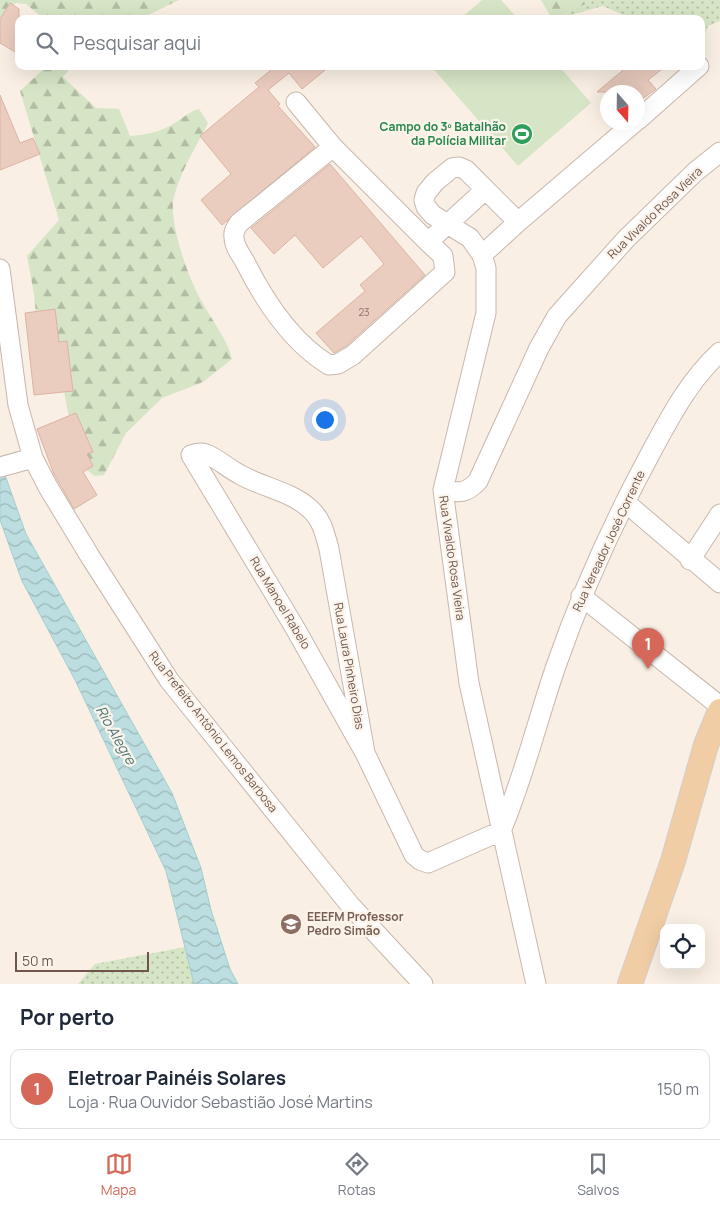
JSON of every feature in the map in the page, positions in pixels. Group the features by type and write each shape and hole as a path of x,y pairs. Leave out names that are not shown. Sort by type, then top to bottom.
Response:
{"main road":[{"path":"630,984 673,861 706,745 720,711"}],"street":[{"path":"645,113 694,70"},
{"path":"296,102 333,147 443,256 445,272 353,355 338,364 329,365 299,341 275,312 259,288 235,242 234,231 239,224 333,147"},
{"path":"482,255 625,130"},
{"name":"Rua Vivaldo Rosa Vieira","path":"536,984 469,683 443,490 462,493 470,490 478,481 539,348 563,309 626,239 695,172 720,152"},
{"path":"443,490 486,313 486,268 482,255 470,238 447,226 426,207 424,200 426,194 436,182 452,168 459,166 466,170 518,222"},
{"path":"428,242 485,190"},
{"name":"Rua Prefeito Antônio Lemos Barbosa","path":"0,269 18,405 33,458 90,558 169,680 350,905 423,984"},
{"name":"Rua Vereador José Corrente","path":"501,831 516,796 556,667 581,596 624,502 672,415 695,380 719,353"},
{"name":"Rua Laura Pinheiro Dias","path":"191,455 199,452 207,454 240,475 297,501 309,508 319,519 324,529 329,550 365,754 414,855 428,863 436,861 501,831"},
{"name":"Rua Manoel Rabelo","path":"191,455 295,628 365,754"},
{"path":"7,465 33,458"},
{"path":"624,502 690,560 720,583"},
{"path":"690,560 720,514"},
{"path":"581,596 720,706"}],"green space":[{"path":"0,0 179,0 148,15 39,15 26,4 16,3 0,18"},
{"path":"482,0 501,0 514,15 465,15"},
{"path":"541,0 593,0 565,15 550,15"},
{"path":"593,0 720,0 720,21 708,26 705,34 705,15 623,15 603,6 565,15"},
{"path":"43,70 69,70 63,77 96,108 119,109 130,136 159,131 199,109 208,123 178,183 173,203 173,214 178,240 192,281 202,302 224,338 232,359 203,382 162,398 126,433 104,475 95,476 87,470 72,435 64,391 37,326 34,294 27,256 59,220 20,91"},
{"name":"Campo do 3º Batalhão da Polícia Militar","path":"434,70 562,70 591,103 518,166"},
{"path":"185,947 195,984 78,984 95,964"}],"water":[{"name":"Rio Alegre","path":"0,461 26,534 172,793 201,868 211,910 230,969 238,984 194,984 166,871 75,680 22,581 0,520"}],"building":[{"path":"10,3 19,9 19,15 15,15 15,52 0,43 0,19"},
{"path":"271,70 325,70 302,89 289,73 268,90 280,104 278,106 315,147 222,225 201,200 231,174 200,136 259,87 255,83"},
{"path":"623,70 661,70 648,80 656,89 645,97 645,85 605,85"},
{"path":"0,95 20,143 33,138 40,154 0,170"},
{"path":"330,164 425,275 346,346 334,353 316,333 365,291 360,285 384,264 361,236 323,268 295,235 274,254 251,228"},
{"path":"55,309 59,342 67,341 73,391 34,395 25,313"},
{"path":"76,413 93,452 87,454 93,466 83,472 97,495 74,509 54,474 37,429"}],"place":[{"name":"Campo do 3º Batalhão da Polícia Militar","path":"522,134"},
{"name":"Eletroar Painéis Solares","path":"648,669"},
{"name":"EEEFM Professor Pedro Simão","path":"291,924"}]}
